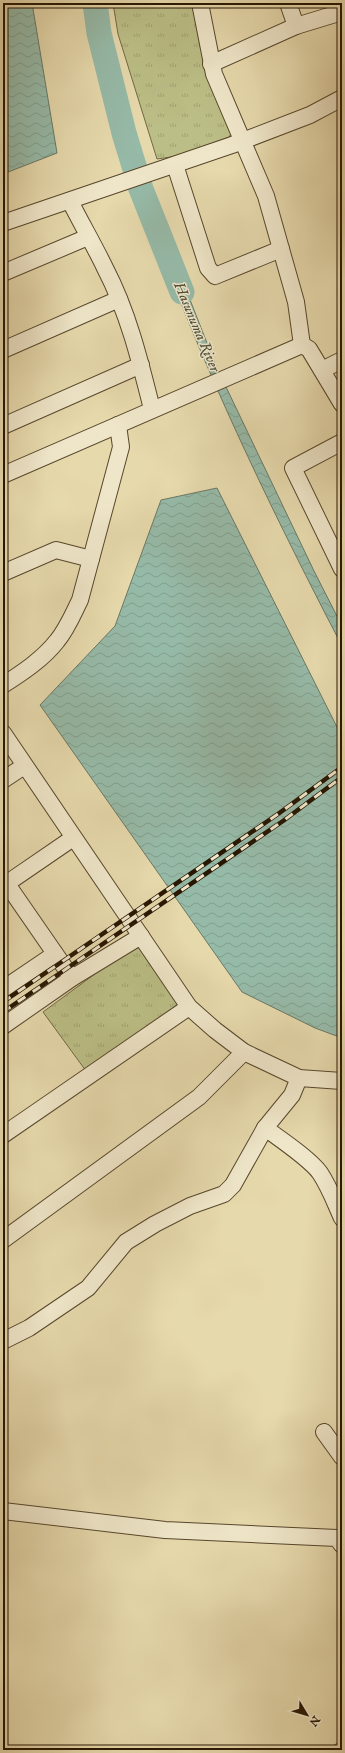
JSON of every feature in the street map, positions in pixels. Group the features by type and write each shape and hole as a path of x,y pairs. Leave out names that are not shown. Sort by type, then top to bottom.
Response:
{"street":[{"path":"200,3 211,64 266,196 296,302 302,345"},
{"path":"288,3 296,26"},
{"path":"211,64 296,26 341,15"},
{"path":"3,223 168,168 243,141 310,115 342,98"},
{"path":"168,168 208,268 215,276 281,249"},
{"path":"70,201 106,268 119,300 141,366 152,409"},
{"path":"3,273 88,237"},
{"path":"3,350 119,300"},
{"path":"302,345 309,349 342,404"},
{"path":"3,475 302,345"},
{"path":"322,370 342,360"},
{"path":"3,426 141,366"},
{"path":"3,685 41,658 57,641 69,623 80,600 121,447 118,425"},
{"path":"342,442 293,468 342,569"},
{"path":"3,573 56,550 91,559"},
{"path":"3,733 189,1007 215,1030 244,1052 299,1078 342,1081"},
{"path":"3,780 24,766"},
{"path":"72,978 5,885 73,838"},
{"path":"3,1026 72,978 141,936"},
{"path":"3,989 55,954"},
{"path":"3,1135 189,1007"},
{"path":"3,1240 199,1097 244,1052"},
{"path":"3,1341 29,1328 88,1288 126,1242 190,1206 224,1194 233,1185 265,1128 292,1095 299,1078"},
{"path":"265,1128 294,1150 319,1172 332,1193 342,1218"},
{"path":"324,1432 342,1457"},
{"path":"3,1511 165,1530 340,1540"}],"green space":[{"path":"113,3 193,3 232,132 229,137 178,156 157,159 118,34"},
{"path":"133,946 146,950 179,1001 175,1012 86,1071 43,1012"},
{"path":"342,1740 342,1750 327,1750"}],"water":[{"path":"3,3 32,3 57,153 3,174"},
{"path":"174,259 216,366 314,571 342,626 342,646 294,552 226,409 184,311 165,262"},
{"path":"217,488 342,737 342,1038 315,1028 242,992 40,705 115,626 161,500"}],"waterway":[{"name":"Hasunuma River","path":"95,3 99,33 124,133 141,189 182,292"}],"railway":[{"path":"3,1002 278,814 342,767"},
{"path":"3,1012 283,821 342,777"}]}
